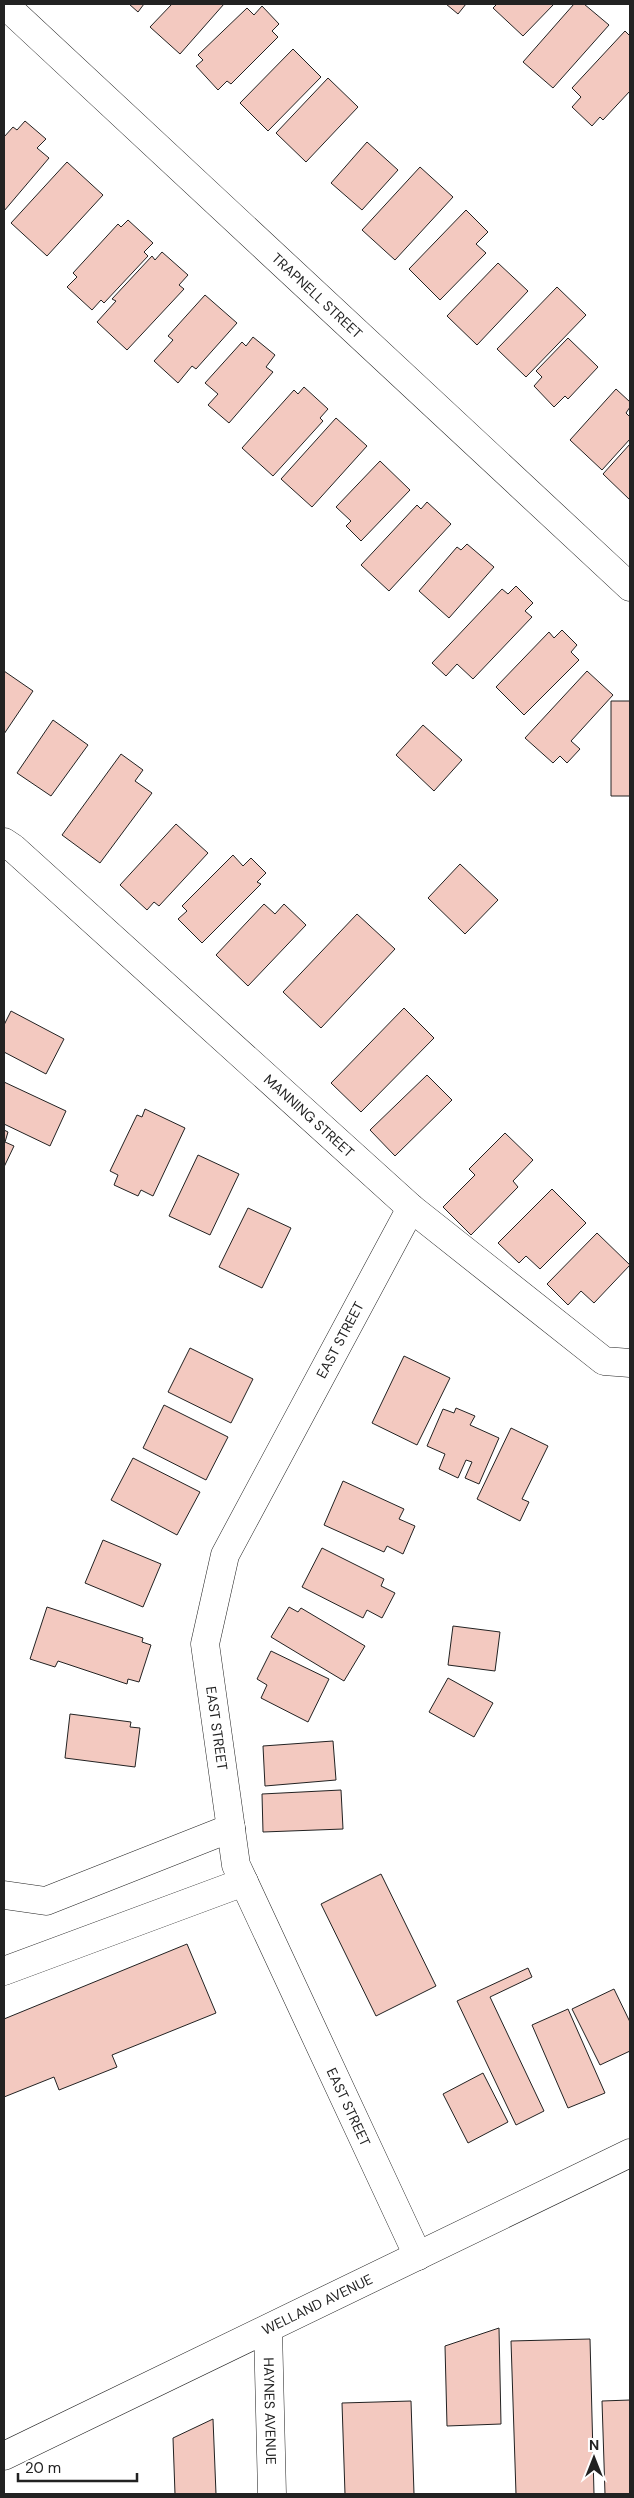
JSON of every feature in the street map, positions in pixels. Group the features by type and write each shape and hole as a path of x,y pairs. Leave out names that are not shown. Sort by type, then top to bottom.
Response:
{"street":[{"name":"TRAPNELL STREET","path":"4,4 630,587"},
{"name":"MANNING STREET","path":"7,852 411,1208 604,1360 630,1363"},
{"name":"EAST STREET","path":"411,1208 225,1555 205,1644 236,1865 418,2256"},
{"path":"4,1896 46,1901 231,1828"},
{"path":"4,1971 244,1882"},
{"name":"WELLAND AVENUE","path":"4,2456 630,2153"},
{"name":"HAYNES AVENUE","path":"268,2329 272,2494"}],"building":[{"path":"129,4 144,4 138,12"},
{"path":"172,4 224,4 180,54 150,27"},
{"path":"446,4 466,4 458,14"},
{"path":"497,4 554,4 523,36 493,8"},
{"path":"574,4 584,4 609,25 553,88 523,62"},
{"path":"262,6 279,24 272,31 278,37 231,84 227,81 218,90 196,66 203,60 198,55 247,8 254,15"},
{"path":"625,31 630,36 630,91 603,120 600,117 592,126 572,107 581,97 572,88"},
{"path":"293,49 321,77 268,131 240,103"},
{"path":"328,78 358,107 306,162 276,133"},
{"path":"25,121 46,139 37,148 49,158 4,211 4,137 13,127 17,130"},
{"path":"367,142 398,170 362,210 331,183"},
{"path":"67,162 103,195 47,256 11,223"},
{"path":"420,167 453,197 395,260 362,230"},
{"path":"466,210 488,232 476,244 486,253 440,300 409,269"},
{"path":"128,220 153,243 144,252 148,256 104,303 101,300 92,310 67,287 77,277 73,273 118,224 121,227"},
{"path":"162,252 188,275 179,285 184,289 127,350 97,322 116,301 112,299 152,256 155,260"},
{"path":"498,263 528,291 477,345 447,316"},
{"path":"557,287 586,315 526,377 497,349"},
{"path":"205,295 237,323 196,369 192,366 178,383 154,361 173,340 168,336"},
{"path":"253,337 275,355 266,367 273,372 229,423 208,405 218,394 205,383 242,342 246,346"},
{"path":"568,338 598,367 568,399 565,396 554,407 534,386 542,377 536,371"},
{"path":"304,387 328,409 320,418 323,421 273,476 242,448 294,390 298,394"},
{"path":"616,389 630,402 630,407 626,413 630,417 630,439 602,470 570,440"},
{"path":"336,418 367,446 312,507 281,479"},
{"path":"630,444 630,500 603,474"},
{"path":"380,461 410,490 361,541 346,526 351,521 336,507"},
{"path":"427,502 451,524 389,591 361,565 417,505 421,509"},
{"path":"467,544 494,567 449,618 419,591 457,547 461,550"},
{"path":"516,586 533,603 525,611 532,617 473,679 457,664 446,676 432,663 502,589 508,594"},
{"path":"562,630 577,645 571,652 579,660 524,715 496,687 549,632 554,638"},
{"path":"4,671 33,691 4,734"},
{"path":"587,671 613,695 571,741 580,749 567,763 560,756 553,763 525,738"},
{"path":"611,701 630,701 630,796 611,796"},
{"path":"53,720 88,745 51,796 17,773"},
{"path":"423,725 462,760 434,791 396,755"},
{"path":"121,754 143,770 135,781 152,793 100,863 62,835"},
{"path":"176,824 208,853 159,906 154,902 147,910 120,885"},
{"path":"233,855 243,866 251,858 266,873 257,882 261,884 202,943 178,919 187,911 182,906"},
{"path":"460,864 498,900 465,934 428,898"},
{"path":"264,904 275,914 284,904 306,925 248,986 216,955"},
{"path":"357,914 395,949 321,1028 283,992"},
{"path":"404,1008 434,1038 361,1112 331,1083"},
{"path":"11,1011 64,1039 46,1074 4,1052 4,1025"},
{"path":"427,1075 452,1100 395,1156 370,1130"},
{"path":"4,1082 66,1111 50,1146 4,1124"},
{"path":"145,1109 185,1128 153,1196 141,1190 138,1196 114,1185 118,1175 110,1171 137,1115 142,1117"},
{"path":"4,1130 8,1132 5,1142 14,1146 4,1167"},
{"path":"505,1133 533,1160 513,1181 518,1187 471,1235 443,1207 475,1175 469,1169"},
{"path":"198,1155 239,1174 210,1235 169,1216"},
{"path":"552,1189 586,1223 540,1269 526,1256 519,1263 498,1243"},
{"path":"248,1208 291,1228 262,1288 219,1267"},
{"path":"597,1233 630,1265 594,1303 581,1291 568,1305 547,1284"},
{"path":"190,1348 253,1379 231,1423 168,1392"},
{"path":"404,1356 450,1378 417,1445 372,1423"},
{"path":"164,1405 228,1437 206,1480 143,1448"},
{"path":"456,1408 475,1416 470,1425 499,1438 479,1484 465,1478 472,1462 466,1460 458,1478 439,1469 445,1454 427,1446 443,1409 454,1413"},
{"path":"511,1428 548,1446 522,1499 529,1502 520,1521 477,1499"},
{"path":"133,1458 200,1492 177,1535 111,1500"},
{"path":"343,1481 404,1509 399,1519 415,1526 403,1554 387,1546 384,1552 324,1525"},
{"path":"103,1540 161,1564 143,1607 85,1583"},
{"path":"322,1548 384,1579 381,1586 395,1593 382,1618 367,1610 363,1618 302,1587"},
{"path":"47,1607 143,1638 142,1642 151,1645 139,1682 128,1679 127,1684 58,1661 55,1667 30,1659"},
{"path":"289,1607 298,1612 301,1608 365,1646 344,1681 271,1637"},
{"path":"453,1626 500,1632 495,1671 448,1665"},
{"path":"271,1651 329,1679 308,1722 261,1698 267,1685 257,1679"},
{"path":"448,1678 493,1703 474,1737 429,1712"},
{"path":"70,1714 131,1722 130,1727 140,1728 135,1767 65,1758"},
{"path":"333,1741 336,1780 265,1786 263,1746"},
{"path":"341,1790 343,1829 263,1832 262,1794"},
{"path":"381,1874 436,1986 376,2016 321,1904"},
{"path":"187,1944 216,2013 112,2055 117,2067 59,2090 54,2077 4,2097 4,2019"},
{"path":"528,1968 532,1977 490,1997 544,2111 516,2125 457,2001"},
{"path":"614,1989 630,2022 630,2051 600,2065 572,2009"},
{"path":"568,2009 605,2093 568,2108 532,2025"},
{"path":"483,2073 508,2122 468,2143 443,2094"},
{"path":"499,2328 501,2424 447,2426 445,2346"},
{"path":"590,2339 594,2494 516,2494 511,2341"},
{"path":"630,2400 630,2494 605,2494 602,2401"},
{"path":"411,2401 414,2494 345,2494 342,2403"},
{"path":"213,2419 216,2494 175,2494 173,2438"}]}
